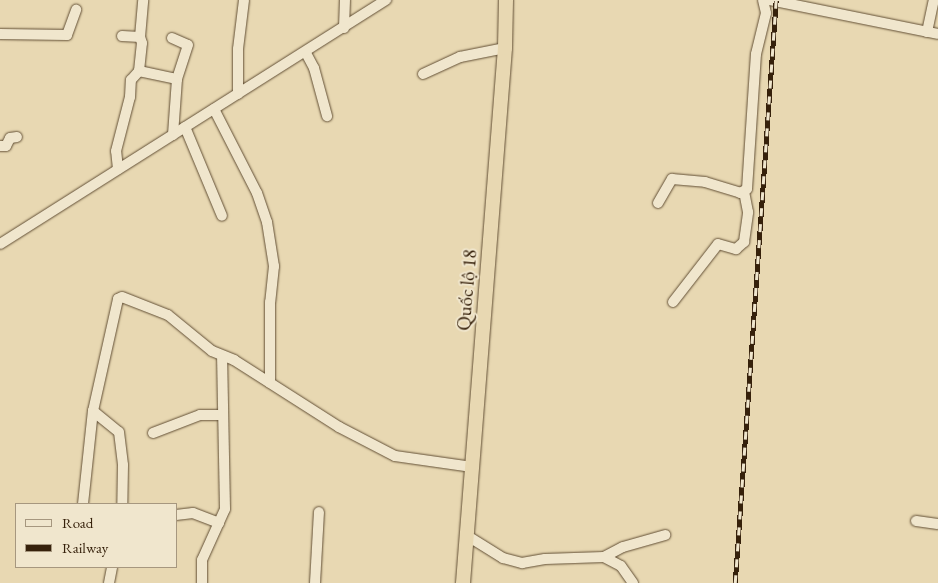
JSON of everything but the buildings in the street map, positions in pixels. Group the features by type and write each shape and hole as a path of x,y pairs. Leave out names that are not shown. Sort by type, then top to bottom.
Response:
{"highway":[{"name":"Quốc lộ 18","path":"463,583 506,48 506,0"}],"street":[{"path":"118,169 116,151 130,97 130,83 139,71 143,0"},
{"path":"238,94 238,49 244,0"},
{"path":"344,28 346,0"},
{"path":"0,244 386,0"},
{"path":"673,302 718,244 736,249 744,242 748,212 744,192 748,180 756,54 766,22 763,0"},
{"path":"770,0 938,34"},
{"path":"927,32 934,0"},
{"path":"0,34 67,35 76,10"},
{"path":"122,36 140,37"},
{"path":"172,38 188,45 178,79 173,135"},
{"path":"423,74 460,57 506,48"},
{"path":"306,52 314,68 327,116"},
{"path":"139,71 178,79"},
{"path":"214,109 257,193 267,222 274,266 270,302 270,383"},
{"path":"185,127 222,216"},
{"path":"0,146 6,146 10,138 17,137"},
{"path":"658,203 672,179 705,182 744,192"},
{"path":"83,503 93,411 120,298 168,314 222,356 270,383 339,427 395,456 472,467"},
{"path":"202,583 202,560 225,509 222,356"},
{"path":"93,411 118,432 123,465 122,503"},
{"path":"153,433 200,415 223,415"},
{"path":"315,583 319,512"},
{"path":"178,515 193,513 219,523"},
{"path":"916,521 938,524"},
{"path":"466,535 503,558 522,563 545,559 604,558 621,566 633,583"},
{"path":"604,558 623,547 665,535"},
{"path":"110,583 112,568"}],"railway":[{"path":"735,583 776,0"}]}
